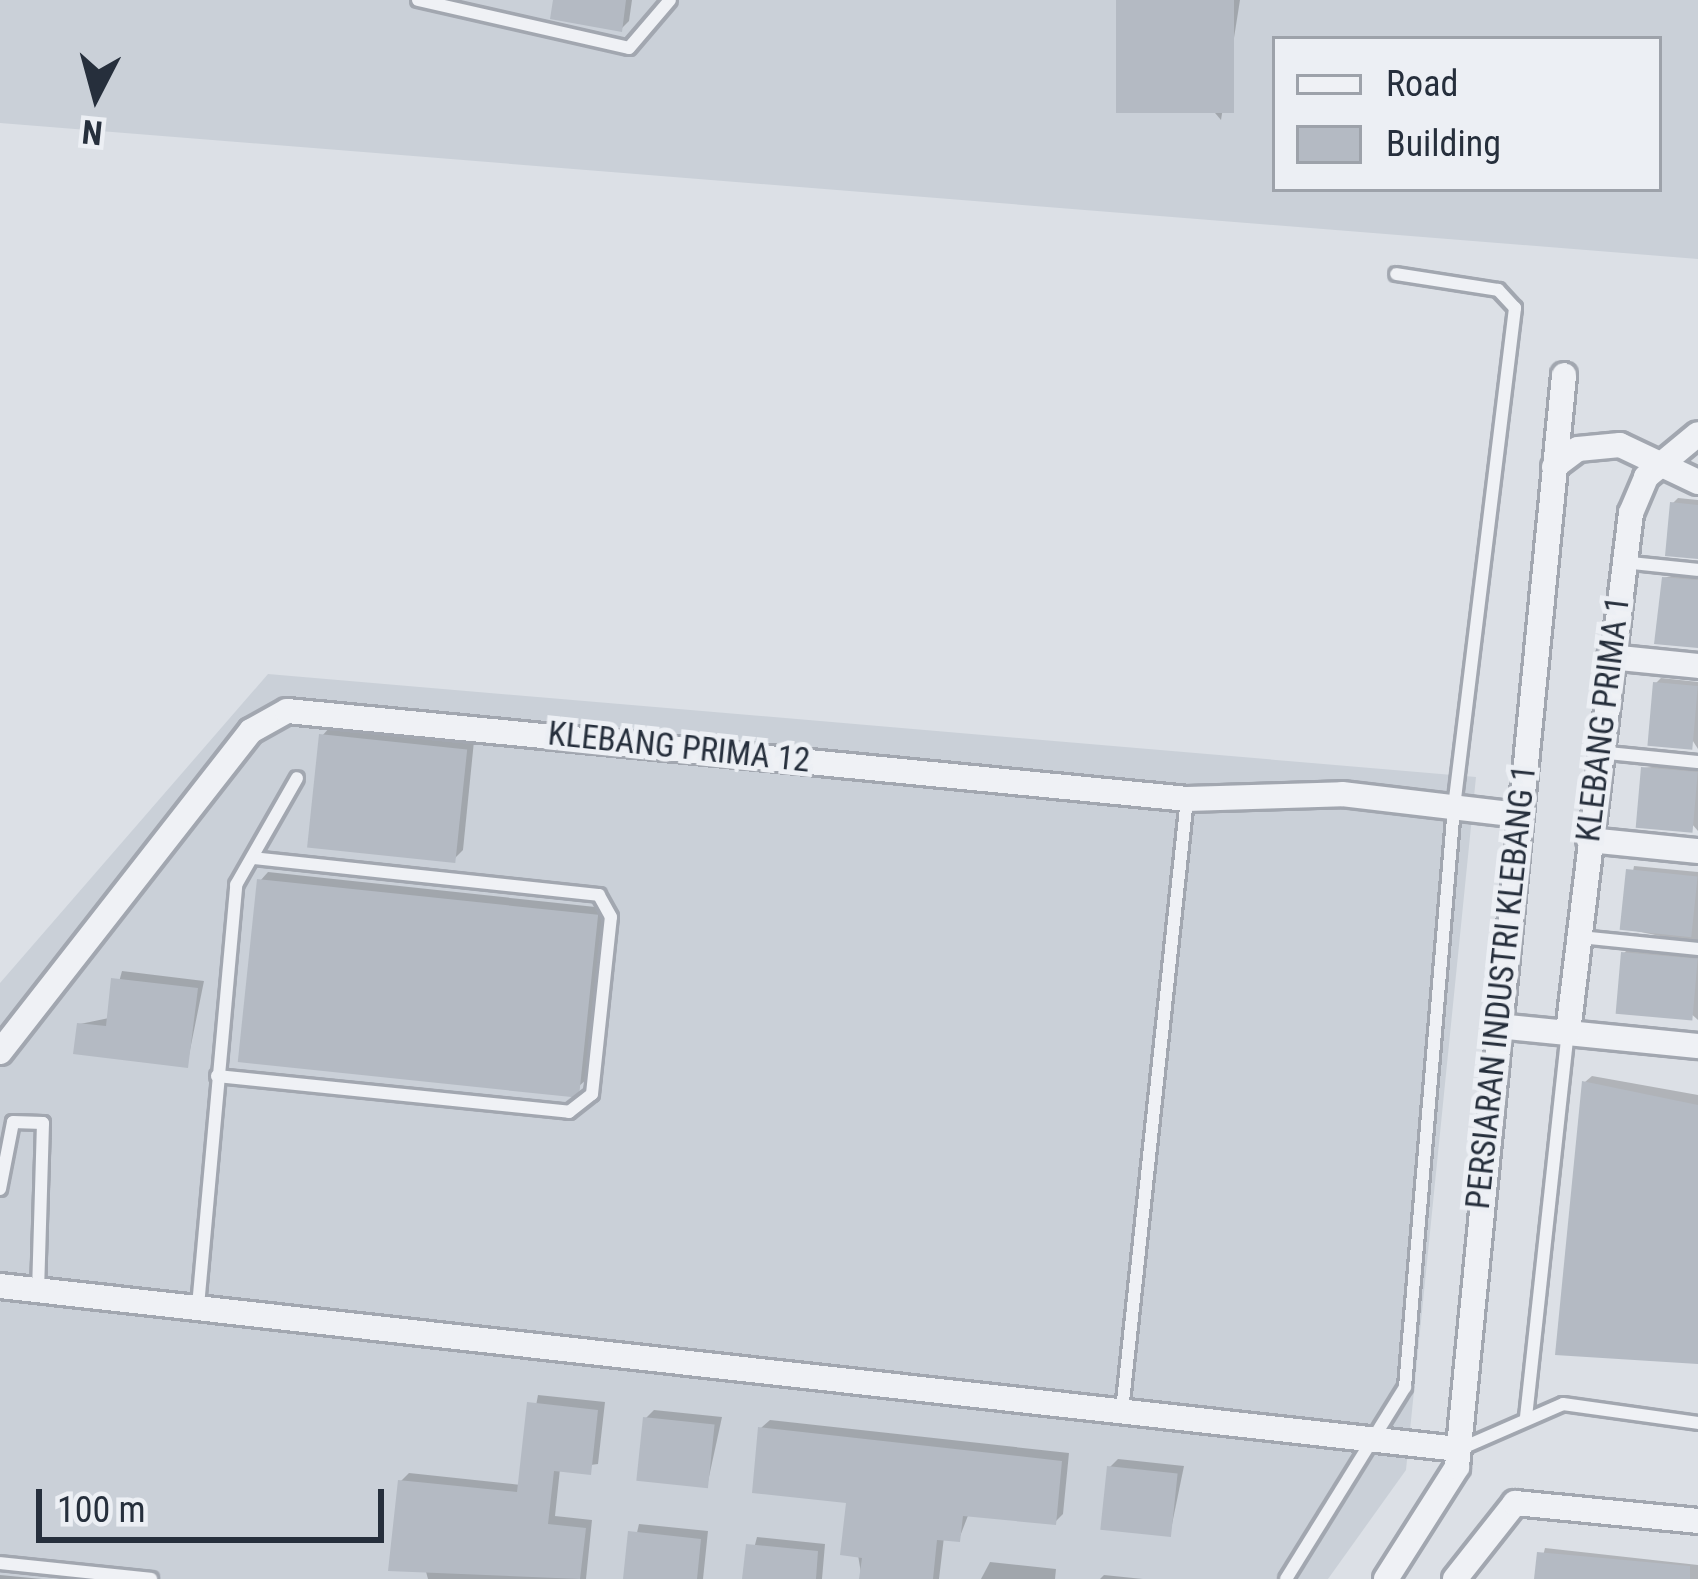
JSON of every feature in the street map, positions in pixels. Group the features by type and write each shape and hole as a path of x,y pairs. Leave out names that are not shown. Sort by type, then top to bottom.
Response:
{"street":[{"name":"PERSIARAN INDUSTRI KLEBANG 1","path":"1386,1579 1454,1477 1564,375"},
{"name":"KLEBANG PRIMA 1","path":"1568,1032 1621,562 1637,491 1698,434"},
{"path":"1555,467 1605,444 1663,463 1698,482"},
{"path":"1610,658 1698,667"},
{"name":"KLEBANG PRIMA 12","path":"0,1052 251,731 287,711 1187,799 1342,794 1518,814"},
{"path":"1589,840 1698,851"},
{"path":"1497,1026 1698,1046"},
{"path":"0,1286 1457,1449"},
{"path":"1455,1579 1505,1507 1532,1503 1698,1521"}],"lane":[{"path":"418,0 629,48 670,0"},
{"path":"1286,1579 1379,1443 1407,1366 1454,807 1515,308 1498,290 1396,274"},
{"path":"1621,562 1698,570"},
{"path":"1598,752 1698,762"},
{"path":"198,1306 236,885 297,778"},
{"path":"1123,1411 1187,799"},
{"path":"217,1076 569,1112 592,1094 610,917 599,895 253,858"},
{"path":"1578,937 1698,949"},
{"path":"1526,1417 1568,1032"},
{"path":"0,1189 14,1123 43,1123 38,1290"},
{"path":"1457,1449 1526,1417 1588,1403 1698,1423"},
{"path":"0,1563 151,1579"}],"shaded area":[{"path":"0,0 1698,0 1698,259 0,123"},
{"path":"268,674 1476,777 1406,1470 1328,1579 0,1579 0,983"}],"building":[{"path":"553,0 626,0 622,32 550,19"},
{"path":"1116,0 1234,0 1234,113 1116,113"},
{"path":"1670,502 1698,505 1698,559 1665,556"},
{"path":"1662,577 1698,580 1698,648 1654,644"},
{"path":"1653,682 1698,686 1692,750 1647,746"},
{"path":"319,734 467,750 455,863 307,847"},
{"path":"1641,767 1698,772 1692,833 1636,828"},
{"path":"1626,869 1698,877 1691,937 1620,930"},
{"path":"257,879 598,915 579,1098 238,1062"},
{"path":"1621,952 1698,959 1692,1020 1616,1014"},
{"path":"111,978 198,988 188,1068 73,1054 77,1023 106,1026"},
{"path":"1582,1081 1698,1105 1698,1364 1555,1355"},
{"path":"527,1402 598,1410 591,1475 554,1471 548,1524 586,1528 580,1579 388,1571 398,1480 517,1492"},
{"path":"643,1417 715,1425 708,1488 636,1481"},
{"path":"758,1427 1062,1461 1056,1525 963,1516 960,1542 937,1540 933,1579 859,1579 862,1558 840,1555 846,1503 752,1493"},
{"path":"1107,1466 1178,1473 1171,1537 1100,1530"},
{"path":"628,1531 701,1539 697,1579 623,1579"},
{"path":"746,1544 818,1551 816,1579 742,1579"},
{"path":"1537,1552 1690,1566 1690,1579 1534,1579"}]}
